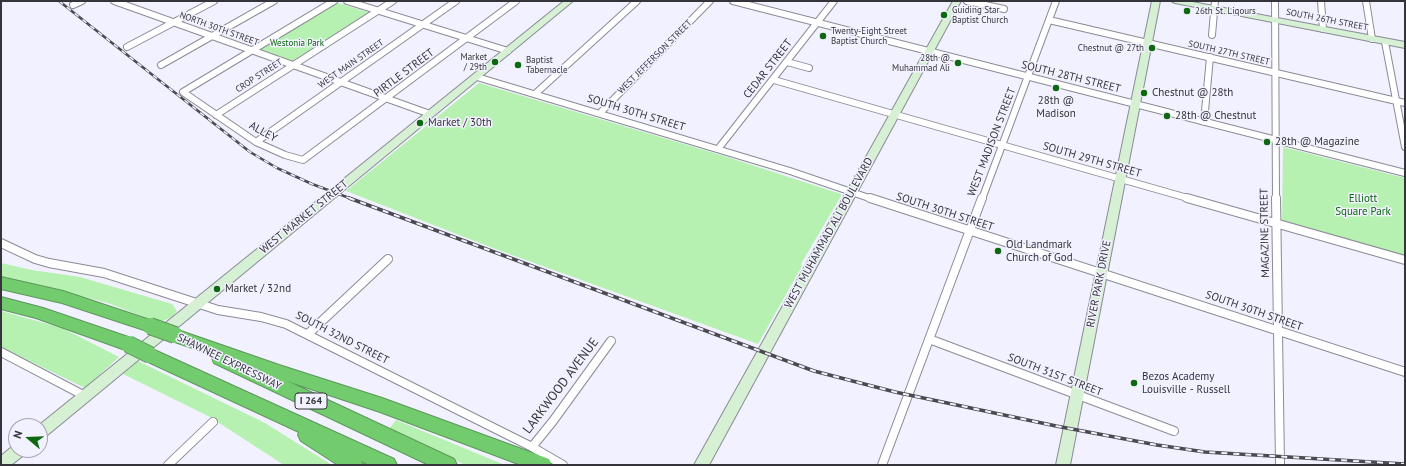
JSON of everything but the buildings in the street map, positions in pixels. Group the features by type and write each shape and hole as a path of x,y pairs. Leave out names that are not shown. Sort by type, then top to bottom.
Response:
{"highway":[{"name":"SHAWNEE EXPRESSWAY","path":"1,283 63,297 175,335 249,373 448,465"},
{"name":"I 264","path":"1,303 38,312 128,344 388,465"},
{"path":"175,335 279,372 382,405 543,465"},
{"path":"250,401 354,465"}],"main road":[{"name":"WEST MARKET STREET","path":"48,426 569,1"},
{"name":"WEST MUHAMMAD ALI BOULEVARD","path":"701,465 957,1"},
{"name":"RIVER PARK DRIVE","path":"1063,465 1156,1"},
{"name":"SOUTH 26TH STREET","path":"1175,1 1215,5 1276,20 1405,46"}],"street":[{"path":"73,5 82,1"},
{"name":"NORTH 30TH STREET","path":"114,1 340,82"},
{"path":"127,47 214,1"},
{"path":"160,65 274,1"},
{"path":"252,50 334,1"},
{"path":"347,1 508,51"},
{"name":"CROP STREET","path":"216,115 393,1"},
{"name":"WEST MAIN STREET","path":"256,142 456,1"},
{"name":"PIRTLE STREET","path":"303,160 516,1"},
{"path":"535,94 638,1"},
{"name":"WEST JEFFERSON STREET","path":"600,113 710,1"},
{"name":"SOUTH 28TH STREET","path":"733,1 1405,173"},
{"name":"CEDAR STREET","path":"718,149 774,80 834,1"},
{"path":"967,1 1004,9"},
{"name":"WEST MADISON STREET","path":"882,465 1056,1"},
{"name":"MAGAZINE STREET","path":"1275,1 1280,465"},
{"path":"1321,1 1323,29"},
{"path":"1366,1 1372,39"},
{"path":"1212,35 1215,5"},
{"name":"SOUTH 27TH STREET","path":"1049,20 1405,102"},
{"path":"1385,42 1405,147"},
{"name":"ALLEY","path":"252,50 183,92 256,142 285,155 303,160"},
{"path":"1204,122 1210,57"},
{"path":"787,62 809,68"},
{"name":"SOUTH 30TH STREET","path":"477,77 718,149 970,232 1188,300 1405,372"},
{"name":"SOUTH 29TH STREET","path":"774,80 1405,260"},
{"path":"340,82 430,114"},
{"name":"SOUTH 32ND STREET","path":"1,243 35,259 49,263 104,273 218,310 261,317 286,324 505,433 563,465"},
{"path":"308,334 388,259"},
{"name":"SOUTH 31ST STREET","path":"929,339 1174,431"},
{"name":"LARKWOOD AVENUE","path":"532,447 554,421 611,341"},
{"path":"1,352 85,396"},
{"path":"168,465 213,422"}],"green space":[{"name":"Westonia Park","path":"335,2 371,13 295,62 259,49"},
{"path":"479,83 724,156 841,194 758,344 490,247 346,191"},
{"name":"Elliott Square Park","path":"1283,147 1405,178 1405,257 1284,223 1282,221"},
{"path":"1,263 32,270 80,277 172,304 177,311 172,317 160,322 149,319 108,303 1,277"},
{"path":"1,311 62,328 119,357 85,388 1,347"},
{"path":"138,361 265,423 332,465 284,465 210,417 123,374"},
{"path":"396,420 505,465 465,465 389,429"}],"railway":[{"path":"59,1 250,152 277,168 312,184 352,199"},
{"path":"349,198 814,371 895,392 1056,426 1157,445 1205,452 1405,464"}],"place":[{"name":"26th St. Liqours","path":"1187,11"},
{"name":"Guiding Star Baptist Church","path":"944,15"},
{"name":"Twenty-Eight Street Baptist Church","path":"823,36"},
{"name":"Chestnut @ 27th","path":"1152,48"},
{"name":"Market / 29th","path":"495,62"},
{"name":"28th @ Muhammad Ali","path":"958,63"},
{"name":"Baptist Tabernacle","path":"518,65"},
{"name":"28th @ Madison","path":"1056,88"},
{"name":"Chestnut @ 28th","path":"1144,93"},
{"name":"28th @ Chestnut","path":"1167,116"},
{"name":"Market / 30th","path":"420,123"},
{"name":"28th @ Magazine","path":"1267,142"},
{"name":"Old Landmark Church of God","path":"998,251"},
{"name":"Market / 32nd","path":"217,289"},
{"name":"Bezos Academy Louisville - Russell","path":"1134,383"}]}
